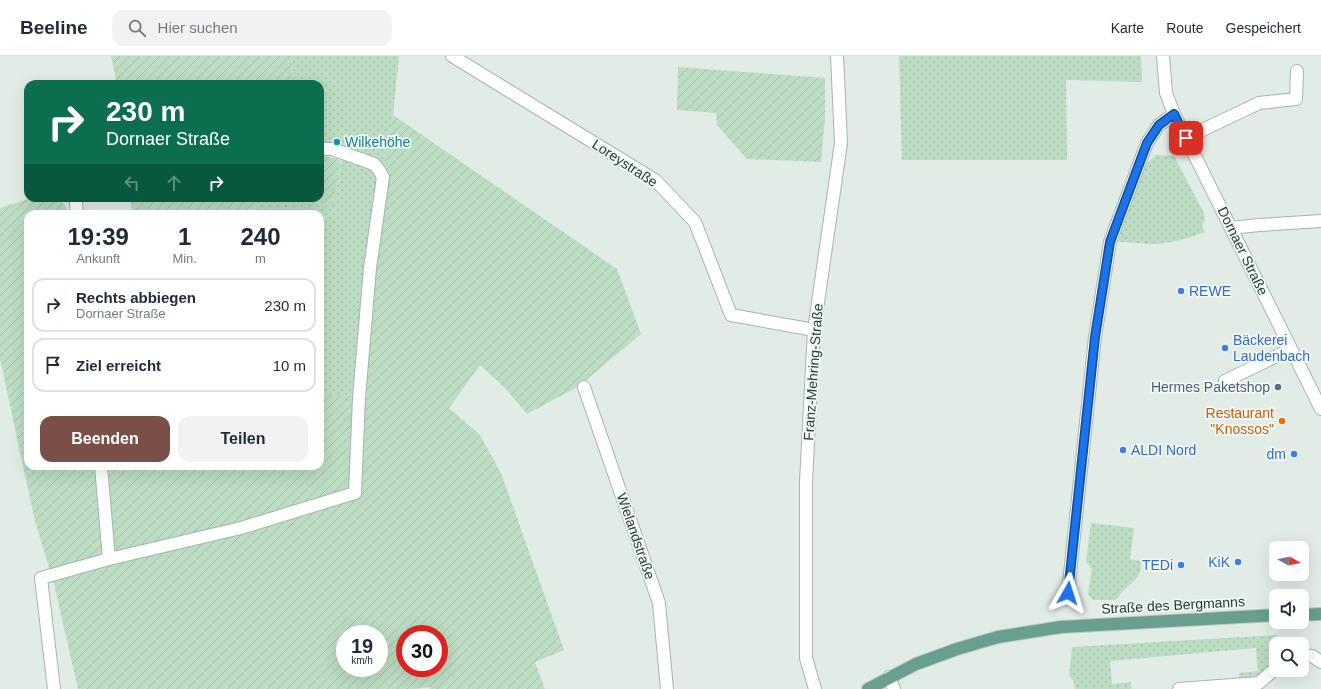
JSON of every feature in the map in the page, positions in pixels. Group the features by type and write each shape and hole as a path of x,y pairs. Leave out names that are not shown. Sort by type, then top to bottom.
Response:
{"main road":[{"path":"1309,615 1320,614"},
{"name":"Straße des Bergmanns","path":"868,689 916,664 957,649 998,637 1042,629 1061,626 1269,616"}],"street":[{"name":"Loreystraße","path":"452,56 655,180 695,222 732,315 814,330"},
{"name":"Franz-Mehring-Straße","path":"816,689 806,658 806,481 814,330 841,143 837,56"},
{"name":"Dornaer Straße","path":"1163,56 1166,93 1174,114 1321,409"},
{"path":"1186,138 1259,103 1296,99 1297,71"},
{"path":"1068,593 1095,337 1110,242 1147,143 1159,125 1174,114"},
{"path":"54,689 41,578 109,559 241,528 355,493 359,398 370,268 383,177 374,164 332,149 324,148"},
{"path":"1231,228 1321,221"},
{"path":"1225,381 1291,349"},
{"name":"Wielandstraße","path":"584,387 659,604 667,689"},
{"path":"101,470 109,559"},
{"path":"1309,656 1321,662"},
{"path":"1179,689 1259,683 1269,674"},
{"path":"889,677 894,689"}],"green space":[{"path":"111,56 292,56 293,80 116,80"},
{"path":"292,56 399,56 393,115 367,257 353,396 324,393 324,210 255,210 256,202 333,205 344,147 324,143 324,80 293,80"},
{"path":"899,56 1141,56 1142,82 1066,80 1067,160 902,160"},
{"path":"678,67 825,78 825,117 821,162 747,159 717,125 716,113 677,110"},
{"path":"393,115 617,269 641,334 586,380 572,390 527,414 506,389 480,365 449,408 480,435 501,473 564,650 535,662 545,689 430,689 430,687 414,689 78,689 54,584 35,521 0,359 0,208 24,200 24,202 61,202 68,210 24,210 24,470 324,470 324,393 353,396 367,257"},
{"path":"1156,155 1174,156 1204,213 1205,219 1202,226 1205,232 1169,243 1151,244 1118,242 1143,169"},
{"path":"324,156 341,160 333,205 275,202 324,202"},
{"path":"131,202 256,202 255,210 131,210"},
{"path":"1091,523 1134,528 1130,559 1141,561 1141,568 1137,578 1120,594 1116,600 1093,600 1088,594 1092,569 1086,562"},
{"path":"1277,635 1277,637 1269,637 1269,674 1259,683 1240,684 1239,673 1258,671 1256,648 1110,661 1112,684 1131,682 1131,689 1075,689 1074,682 1069,675 1072,647"}],"place":[{"name":"Wilkehöhe","path":"337,142"},
{"name":"REWE","path":"1181,291"},
{"name":"Bäckerei Laudenbach","path":"1225,348"},
{"name":"Hermes Paketshop","path":"1278,387"},
{"name":"Restaurant \"Knossos\"","path":"1282,421"},
{"name":"ALDI Nord","path":"1123,450"},
{"name":"dm","path":"1294,454"},
{"name":"KiK","path":"1238,562"},
{"name":"TEDi","path":"1181,565"}],"route":[{"path":"1068,593 1095,337 1110,242 1147,143 1159,125 1174,114 1186,138"}]}
